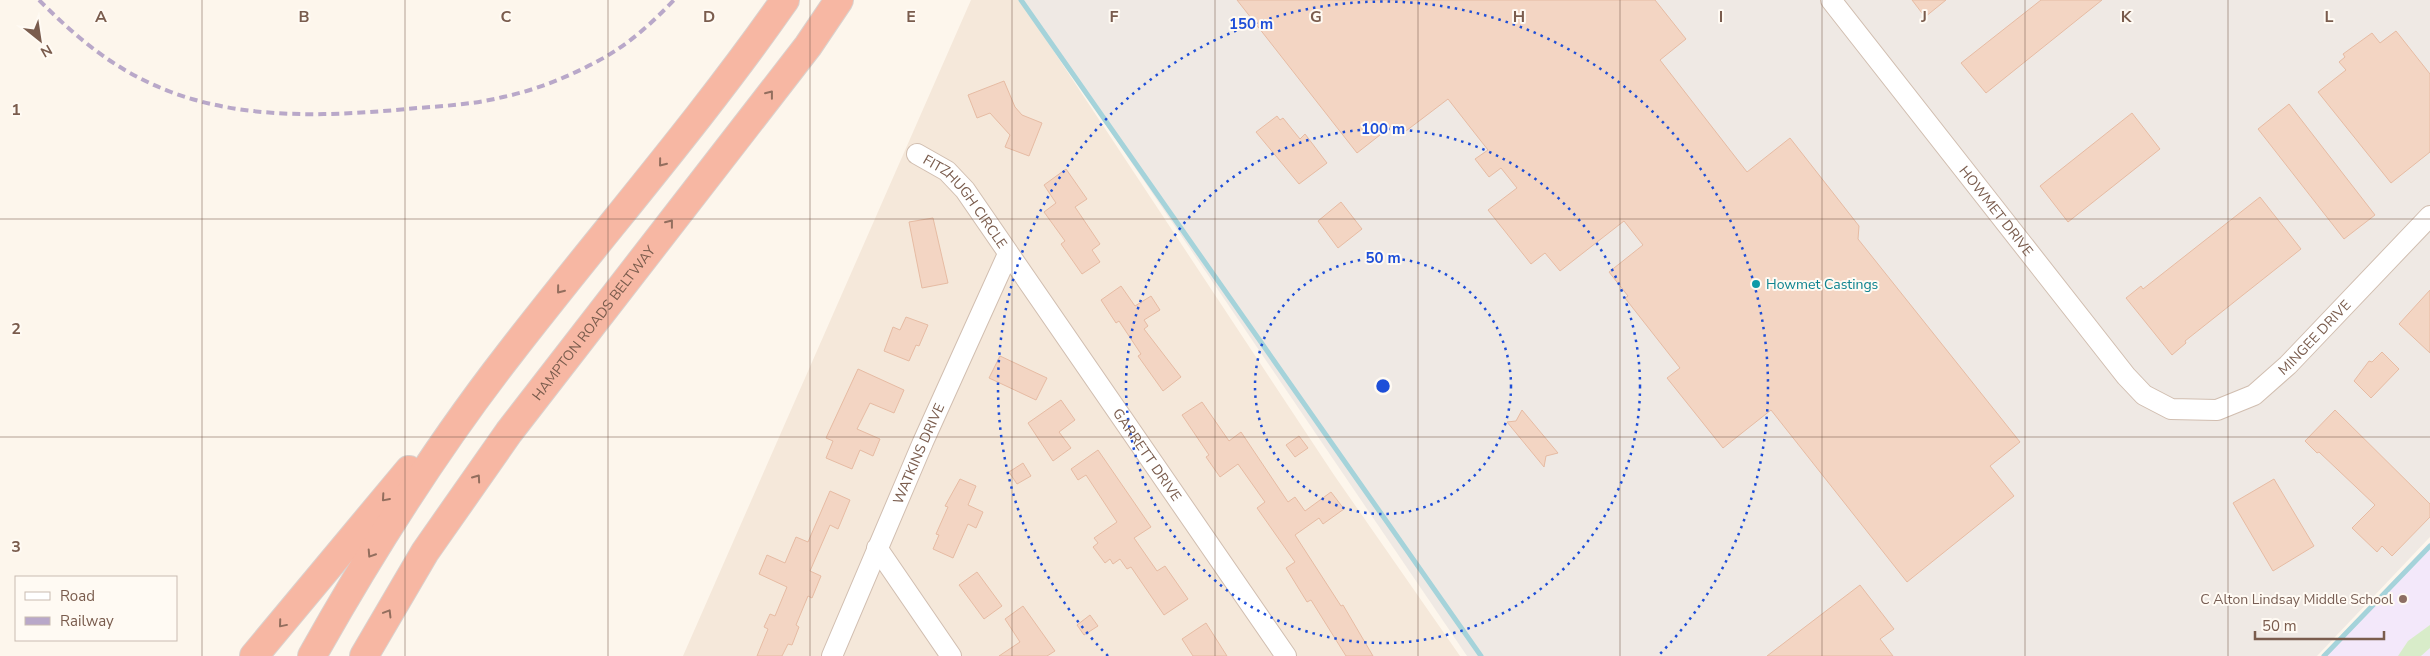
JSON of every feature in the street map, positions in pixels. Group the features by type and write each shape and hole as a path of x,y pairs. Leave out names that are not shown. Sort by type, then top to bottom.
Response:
{"highway":[{"path":"254,656 334,562 376,508 508,355 698,117 784,0"},
{"name":"HAMPTON ROADS BELTWAY","path":"364,656 425,552 508,432 808,46 839,0"},
{"path":"312,656 355,580 418,481 508,355"}],"street":[{"name":"HOWMET DRIVE","path":"1831,0 2126,376 2144,395 2171,409"},
{"name":"FITZHUGH CIRCLE","path":"917,154 937,164 957,180 1008,254"},
{"name":"MINGEE DRIVE","path":"2171,409 2217,410 2254,395 2288,365 2430,216"},
{"name":"WATKINS DRIVE","path":"832,656 877,548 1008,254"},
{"name":"GARRETT DRIVE","path":"1008,254 1286,656"},
{"path":"877,548 951,656"}],"shaded area":[{"path":"971,0 1020,0 1334,475 1460,656 683,656"},
{"path":"1021,0 2430,0 2430,537 2317,656 1467,656"},
{"name":"C Alton Lindsay Middle School","path":"2430,542 2430,656 2322,656"}],"green space":[{"path":"2430,625 2430,648 2421,656 2398,656 2408,641"}],"building":[{"name":"Howmet Castings","path":"1237,0 1655,0 1686,39 1660,60 1747,172 1790,138 1859,226 1858,239 2020,442 1990,466 2014,496 1907,582 1771,410 1723,448 1667,378 1680,368 1625,298 1628,296 1609,272 1643,245 1624,221 1560,271 1545,253 1531,264 1488,210 1517,188 1501,168 1489,177 1475,159 1488,150 1448,99 1402,134 1394,124 1357,153"},
{"path":"1912,0 1946,0 1925,17"},
{"path":"2041,0 2102,0 1986,93 1961,63"},
{"path":"2396,31 2430,74 2430,152 2391,183 2318,92 2346,70 2339,62 2345,57 2343,54 2372,33 2380,43"},
{"path":"1004,81 1015,107 1022,115 1042,123 1029,156 1005,147 1010,135 990,113 977,118 968,95"},
{"path":"2289,104 2375,215 2344,239 2258,129"},
{"path":"2132,113 2160,149 2068,222 2040,186"},
{"path":"1277,116 1280,120 1283,118 1300,139 1305,134 1327,163 1299,184 1256,132"},
{"path":"1066,169 1087,199 1075,207 1100,244 1092,250 1100,262 1082,274 1061,244 1065,241 1044,212 1056,203 1044,185"},
{"path":"2260,197 2301,249 2185,341 2186,343 2172,355 2126,298 2141,286 2143,289"},
{"path":"1341,202 1362,229 1338,248 1318,221"},
{"path":"933,218 948,283 922,288 909,222"},
{"path":"1121,286 1135,306 1151,296 1160,310 1144,320 1148,326 1144,329 1181,377 1163,391 1138,356 1141,354 1119,321 1116,323 1101,300"},
{"path":"2430,290 2430,353 2399,324"},
{"path":"906,317 928,325 919,346 916,345 909,361 884,351 893,327 900,330"},
{"path":"2382,352 2399,369 2371,398 2354,381 2369,361 2372,362"},
{"path":"1000,356 1047,378 1036,400 989,378"},
{"path":"858,369 904,390 894,413 870,403 857,429 880,439 873,456 860,450 852,469 826,458 833,441 826,438"},
{"path":"1061,400 1075,420 1059,432 1071,448 1053,461 1028,423"},
{"path":"1202,402 1229,441 1241,432 1288,502 1295,497 1305,511 1331,492 1344,509 1323,524 1319,518 1295,535 1341,606 1343,605 1373,656 1346,656 1311,600 1307,602 1286,568 1295,562 1257,508 1265,502 1238,464 1220,477 1206,457 1209,455 1182,415"},
{"path":"1522,410 1558,453 1546,456 1544,467 1507,422 1516,421"},
{"path":"2335,410 2430,504 2430,517 2392,556 2382,546 2377,552 2352,528 2375,505 2305,441"},
{"path":"1299,436 1308,448 1295,457 1286,445"},
{"path":"1098,450 1151,527 1134,538 1157,571 1165,566 1188,599 1164,615 1131,567 1127,569 1120,559 1113,564 1110,559 1105,563 1093,547 1098,543 1094,538 1117,522 1086,475 1078,480 1071,469"},
{"path":"1023,463 1031,476 1017,484 1009,472"},
{"path":"960,479 976,486 968,505 983,512 976,528 968,524 953,558 933,549 939,535 936,534 948,507 945,506"},
{"path":"2274,479 2314,546 2273,571 2233,503"},
{"path":"830,491 850,500 838,529 830,525 810,571 821,576 812,598 808,596 796,625 799,627 792,645 788,644 782,656 757,656 768,629 764,627 770,614 775,616 787,587 759,574 767,555 785,563 796,537 808,542"},
{"path":"977,572 1002,606 984,619 959,585"},
{"path":"1860,585 1894,629 1880,639 1893,656 1767,656"},
{"path":"1023,606 1055,651 1047,656 999,656 1020,642 1005,619"},
{"path":"1090,615 1098,626 1084,635 1077,625"},
{"path":"1206,623 1227,656 1193,656 1182,639"}],"waterway":[{"path":"1021,0 1481,656"},
{"path":"2324,656 2430,546"}],"railway":[{"path":"39,0 84,42 133,75 151,84 200,101 231,108 292,114 355,113 471,103 540,87 587,67 609,55 648,26 674,0"}],"place":[{"name":"Howmet Castings","path":"1756,284"},
{"name":"C Alton Lindsay Middle School","path":"2403,599"}]}
